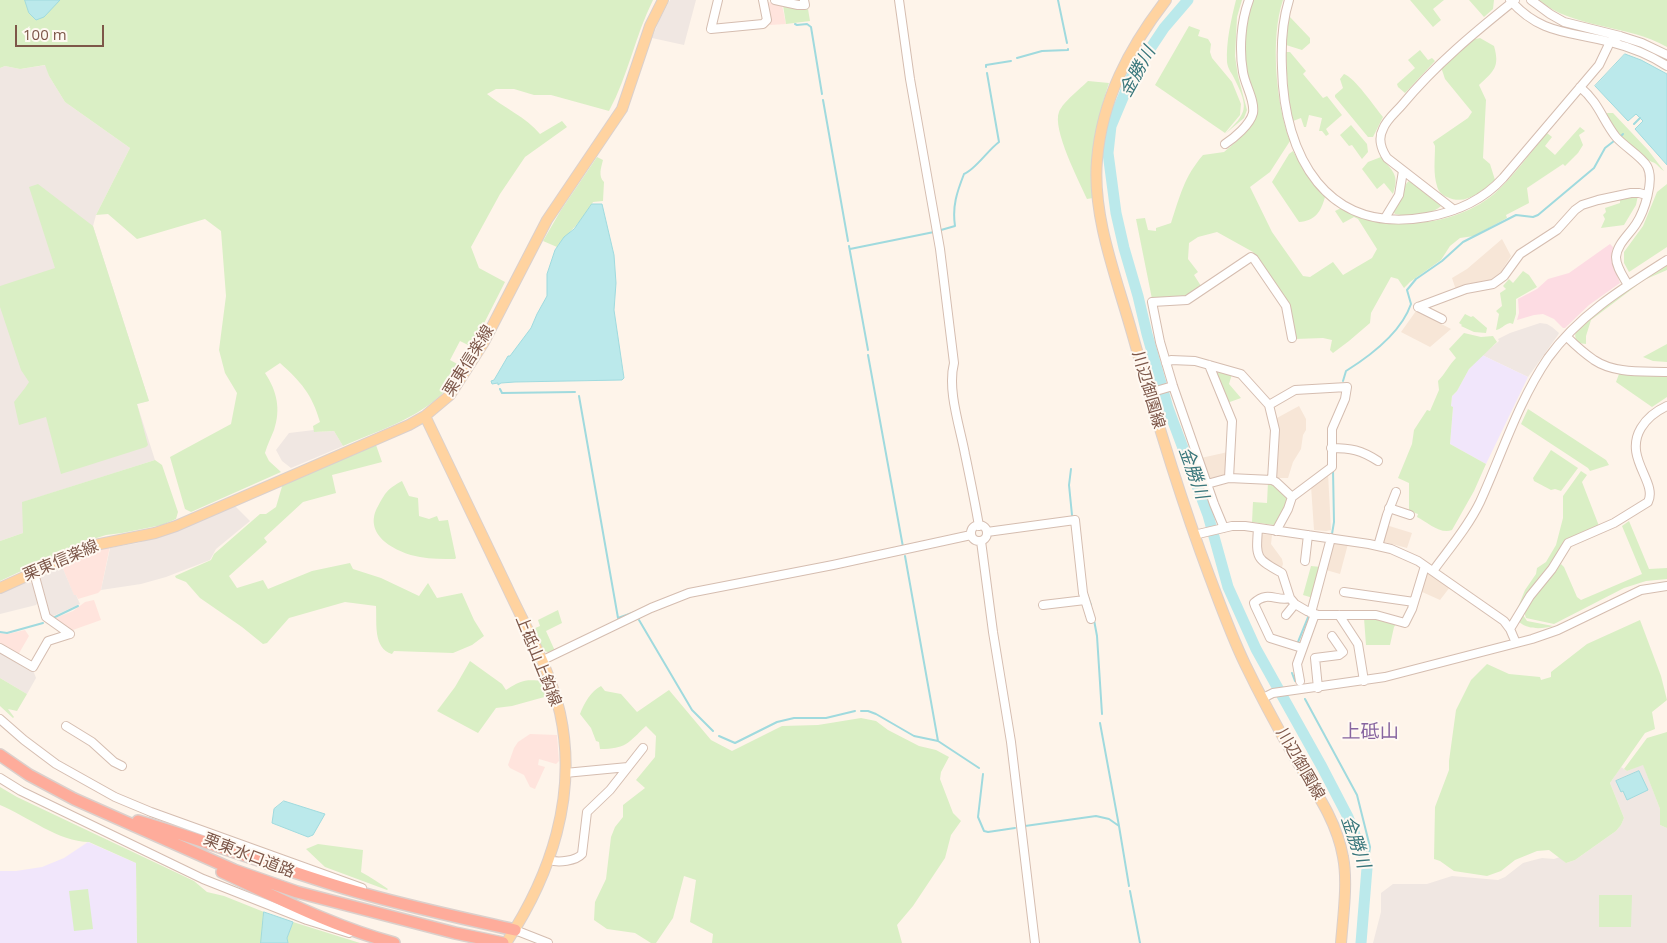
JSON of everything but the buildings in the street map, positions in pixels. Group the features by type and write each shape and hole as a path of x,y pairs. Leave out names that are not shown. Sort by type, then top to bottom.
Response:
{"highway":[{"name":"栗東水口道路","path":"0,755 29,775 93,808 234,870 297,892 504,943"},
{"path":"93,808 215,844 337,886 515,930"},
{"path":"93,808 195,860 270,894 332,921 394,943"}],"main road":[{"name":"栗東信楽線","path":"0,588 95,545 155,534 176,526 409,425 454,396 547,220 622,108 650,26 663,0"},
{"name":"川辺御園線","path":"1166,0 1146,27 1120,71 1107,106 1097,163 1100,215 1170,466 1198,534 1234,639 1265,697 1291,752 1324,804 1335,826 1344,858 1341,943"},
{"name":"上砥山上鈎線","path":"425,416 541,660 560,713 565,773 563,810 550,860 535,894 515,930 504,943"}],"street":[{"path":"718,0 711,29 762,24 766,20 763,0"},
{"path":"775,0 798,6 805,5 804,0"},
{"path":"899,0 910,79 940,249 954,364 951,375 979,526"},
{"path":"1225,144 1248,123 1253,112 1242,60 1243,22 1249,0"},
{"path":"1289,0 1282,30 1282,87 1286,115 1296,147 1318,184 1328,195 1355,211 1385,218 1412,220 1454,210 1482,197 1496,187 1603,59 1609,42 1613,38 1620,36"},
{"path":"1532,0 1550,14 1589,32 1603,35 1609,42"},
{"path":"1454,210 1387,158 1382,149 1380,139 1384,126 1441,63 1465,40 1512,1 1529,18 1545,27 1609,42 1636,51 1667,66"},
{"path":"1545,27 1550,14"},
{"path":"1572,24 1620,36 1667,54"},
{"path":"1580,87 1596,103 1617,138 1647,166 1650,175 1641,216 1618,248 1616,256 1619,270 1628,285"},
{"path":"1385,218 1398,195 1403,171"},
{"path":"1442,319 1418,306 1466,289 1489,286 1497,282 1520,254 1557,230 1582,205 1632,193 1647,195"},
{"path":"1223,528 1172,387 1153,316 1152,302 1187,300 1251,257 1286,306 1292,338"},
{"path":"1433,571 1472,516 1529,390 1549,357 1595,308 1667,260"},
{"path":"1567,337 1594,360 1611,368 1667,372"},
{"path":"1166,363 1171,360 1187,361 1241,374 1269,405 1275,430 1272,480"},
{"path":"1209,365 1232,421 1230,478"},
{"path":"1150,392 1172,387"},
{"path":"1269,405 1295,390 1347,387 1345,399 1332,429 1332,467 1292,497 1276,531"},
{"path":"1510,629 1530,596 1548,576 1568,543 1614,523 1648,502 1650,491 1637,458 1635,443 1647,420 1667,406"},
{"path":"1331,448 1348,448 1363,452 1378,461"},
{"path":"1207,484 1230,478 1272,480 1292,497"},
{"path":"1378,546 1389,508 1396,492"},
{"path":"1389,508 1410,514"},
{"path":"987,532 1075,520 1086,600 1091,619"},
{"path":"971,534 973,529 979,526 984,527 987,532"},
{"path":"1198,534 1232,526 1258,528 1331,538 1391,549 1418,561 1504,621 1516,643"},
{"path":"1258,528 1257,551 1261,561 1282,573 1293,601 1286,615"},
{"path":"981,541 985,538 987,532"},
{"path":"541,660 683,595 880,556 971,534"},
{"path":"971,534 974,539 981,541"},
{"path":"1305,561 1308,535"},
{"path":"1300,681 1297,664 1313,613 1331,538"},
{"path":"981,541 1010,742 1035,943"},
{"path":"1302,648 1270,638 1254,603 1268,596 1293,601 1313,613 1376,615 1405,622 1414,602 1424,566"},
{"path":"0,648 33,667 48,642 70,634 46,617 34,572"},
{"path":"1265,697 1385,677 1516,643 1558,630 1641,590 1667,586"},
{"path":"1344,592 1414,602"},
{"path":"1043,605 1086,600"},
{"path":"1339,615 1358,644 1364,681"},
{"path":"1318,688 1315,658 1339,655 1343,652 1332,636"},
{"path":"0,719 56,764 115,797 151,812 368,890 376,896"},
{"path":"66,726 92,742 114,762 122,766"},
{"path":"550,860 556,862 578,858 582,854 587,812 610,790 644,748"},
{"path":"565,773 628,767"},
{"path":"0,778 21,791 203,879 307,920 337,930 376,938"},
{"path":"515,930 548,943"}],"shaded area":[{"path":"670,0 696,0 684,45 652,38"},
{"path":"766,3 782,5 786,24 770,25"},
{"path":"46,65 49,76 65,102 130,148 96,215 93,226 149,401 137,404 155,460 23,502 23,533 0,541 0,68 5,66 20,69"},
{"path":"1502,239 1511,256 1499,275 1494,280 1470,283 1456,290 1452,278 1467,269"},
{"path":"1610,244 1613,247 1612,261 1620,283 1589,305 1565,328 1554,319 1543,314 1517,320 1519,313 1518,299 1537,289 1548,279 1569,273"},
{"path":"1416,311 1451,329 1430,347 1401,332"},
{"path":"1540,323 1547,324 1559,333 1528,377 1482,355 1499,341 1498,339"},
{"path":"1482,355 1528,377 1486,464 1450,444 1452,396 1457,391 1469,369"},
{"path":"1299,406 1306,419 1306,430 1303,435 1301,449 1293,462 1288,478 1277,478 1275,473 1275,419"},
{"path":"314,430 314,432 334,431 343,446 291,468 282,461 276,450 289,433"},
{"path":"1228,452 1227,473 1224,477 1212,480 1208,477 1201,458"},
{"path":"1328,473 1331,530 1314,530 1311,486"},
{"path":"234,505 250,521 216,549 210,560 166,577 141,584 101,590 110,548 138,543 172,532"},
{"path":"1386,525 1412,533 1407,548 1381,541"},
{"path":"1261,534 1272,535 1271,544 1282,559 1281,570 1263,560 1259,551"},
{"path":"1334,542 1348,544 1340,574 1326,570"},
{"path":"110,546 101,590 98,593 78,599 76,595 74,596 61,564 90,551"},
{"path":"61,564 74,595 76,595 80,604 49,618 38,579 40,573"},
{"path":"1428,572 1450,587 1440,600 1420,591 1422,581"},
{"path":"26,580 33,584 38,602 36,605 0,614 0,592"},
{"path":"94,600 101,620 70,631 58,623 55,618 73,611 85,602"},
{"path":"25,630 29,636 18,655 0,645 0,633 7,634"},
{"path":"0,650 33,670 36,678 27,694 0,678"},
{"path":"530,734 557,735 559,761 556,764 539,759 538,765 545,767 535,789 530,787 524,775 508,765 518,742"},
{"path":"1643,764 1660,809 1660,825 1667,828 1667,943 1373,943 1381,912 1381,893 1393,884 1427,884 1452,876 1498,880 1523,863 1534,860 1560,857 1566,863 1575,860 1616,831 1621,825 1624,818 1610,783 1621,767 1627,771"},
{"path":"88,842 136,863 137,943 0,943 0,871 16,871 42,867 64,858"}],"green space":[{"path":"0,0 653,0 616,98 609,111 551,95 534,95 514,89 496,89 487,94 522,118 540,134 562,121 567,127 525,157 500,194 471,247 479,268 505,282 472,347 460,341 450,360 463,367 448,388 434,401 410,417 343,446 334,431 314,432 313,426 320,422 317,412 300,383 280,363 265,373 277,400 277,415 274,430 265,453 269,461 281,472 191,512 185,509 170,457 231,424 237,393 225,373 219,350 226,296 221,231 205,219 137,239 108,214 96,215 130,148 65,102 49,76 45,65 20,69 5,66 0,68"},
{"path":"1236,0 1242,0 1237,17 1235,56 1247,110 1244,118 1225,134 1238,121 1244,110 1242,97 1227,62 1228,39"},
{"path":"1253,0 1283,0 1277,33 1276,71 1281,109 1290,141 1270,172 1250,187 1272,232 1303,276 1310,277 1333,262 1343,275 1372,258 1377,249 1358,219 1354,217 1343,223 1335,211 1341,208 1359,216 1378,221 1399,223 1440,220 1460,214 1494,194 1547,133 1552,137 1545,146 1555,155 1580,127 1585,131 1579,135 1583,145 1565,166 1563,164 1527,188 1529,203 1506,215 1507,218 1474,236 1460,238 1450,246 1441,260 1404,288 1398,279 1391,277 1371,313 1370,323 1333,353 1330,350 1332,340 1323,338 1295,339 1288,303 1253,252 1217,232 1198,237 1189,243 1188,259 1198,272 1194,275 1201,286 1186,298 1152,299 1136,219 1145,218 1148,230 1156,231 1156,228 1171,223 1187,179 1203,155 1224,152 1237,141 1254,120 1247,75 1245,44 1248,14"},
{"path":"1410,0 1444,0 1433,9 1441,20 1433,27"},
{"path":"1469,0 1494,0 1493,9 1484,17"},
{"path":"1539,0 1667,0 1667,47 1635,34 1584,22 1553,9"},
{"path":"783,5 803,10 808,9 810,21 786,24"},
{"path":"1289,16 1310,38 1310,43 1302,50 1286,45"},
{"path":"1189,26 1200,30 1198,36 1208,39 1211,44 1210,52 1212,58 1232,82 1241,104 1240,115 1225,133 1155,85"},
{"path":"1480,38 1494,46 1496,53 1496,64 1492,72 1479,85 1486,100 1483,158 1490,164 1495,180 1472,196 1460,200 1443,195 1439,191 1436,181 1435,146 1433,142 1468,118 1472,112 1445,79 1441,67 1471,40"},
{"path":"1420,50 1428,60 1432,58 1435,61 1405,93 1397,84 1415,68 1408,60"},
{"path":"1286,52 1290,52 1306,71 1303,74 1323,98 1327,96 1342,115 1326,129 1329,134 1326,136 1322,131 1319,131 1322,118 1309,115 1306,127 1304,127 1301,118 1293,121 1288,95"},
{"path":"1344,74 1359,86 1383,117 1373,137 1368,137 1335,97 1343,88 1340,79"},
{"path":"1088,81 1109,83 1100,112 1093,154 1093,198 1087,199 1067,155 1059,130 1058,120 1059,112 1064,104"},
{"path":"1607,113 1613,113 1648,150 1664,171 1638,154 1626,143 1611,123"},
{"path":"1351,125 1367,144 1368,152 1362,159 1352,145 1349,146 1340,135"},
{"path":"1293,151 1308,177 1325,197 1322,207 1313,218 1299,222 1272,182 1289,154"},
{"path":"597,157 603,160 600,172 604,182 603,201 593,202 585,215 557,247 543,241 561,210"},
{"path":"1381,157 1394,173 1396,182 1393,194 1384,183 1377,189 1362,169 1368,162"},
{"path":"1409,181 1441,206 1432,211 1419,214 1395,214 1393,211"},
{"path":"38,184 93,226 149,401 137,404 148,445 146,447 61,474 46,417 19,425 14,402 29,382 21,370 0,307 0,286 55,268 29,187"},
{"path":"1667,184 1667,247 1629,272 1624,263 1624,252 1643,226 1657,192"},
{"path":"1638,195 1636,205 1624,225 1601,228 1605,219 1603,215 1606,212 1605,208 1620,203 1620,198"},
{"path":"1667,264 1667,270 1644,280 1591,320 1586,336 1586,344 1578,343 1575,336 1576,332 1591,316"},
{"path":"1523,271 1529,275 1537,287 1516,299 1516,314 1513,324 1510,323 1496,330 1499,314 1496,311 1502,306 1500,293 1506,289 1503,286 1509,279 1513,283"},
{"path":"1465,314 1473,316 1487,328 1486,333 1474,332 1461,326 1459,323"},
{"path":"1464,333 1481,337 1493,336 1497,342 1469,369 1457,391 1452,396 1450,444 1486,464 1474,491 1452,530 1443,531 1417,517 1418,514 1409,511 1409,483 1398,478 1412,444 1414,430 1427,410 1430,411 1439,390 1438,381 1456,358 1449,349"},
{"path":"1667,344 1667,362 1653,361 1643,357"},
{"path":"1220,371 1232,374 1229,384 1241,398 1227,403 1216,375"},
{"path":"1619,374 1667,376 1667,397 1652,407 1616,382"},
{"path":"1528,409 1606,460 1609,465 1590,471 1521,424"},
{"path":"376,445 382,462 332,475 336,493 303,502 264,538 267,542 229,576 237,588 263,580 268,589 312,571 350,563 353,569 381,578 419,596 428,583 437,598 462,593 474,620 484,636 472,645 453,653 394,651 392,654 386,651 379,641 376,628 376,606 345,602 289,618 267,643 263,644 200,598 186,582 176,578 175,576 211,560 214,554 260,514 266,514 276,507 283,483"},
{"path":"1551,450 1578,468 1561,491 1551,490 1534,481 1533,478"},
{"path":"155,460 162,465 178,512 176,519 162,525 106,535 81,543 0,581 0,541 23,533 22,502"},
{"path":"1581,471 1587,475 1582,482 1599,526 1567,540 1514,617 1525,590 1536,574 1537,568 1546,562 1556,545 1563,518 1563,496"},
{"path":"402,481 409,496 418,498 419,516 429,519 437,516 439,521 448,520 455,559 411,555 393,547 378,535 374,518 377,508 387,492"},
{"path":"1268,482 1271,482 1287,496 1288,502 1274,525 1252,522 1253,502 1267,503"},
{"path":"1629,521 1649,569 1667,568 1667,579 1646,581 1624,588 1554,624 1526,618 1524,612 1532,599 1561,564 1577,597 1581,600 1642,574 1622,526"},
{"path":"1311,566 1321,567 1313,598 1303,595"},
{"path":"558,610 562,623 546,631 555,651 550,653 542,650 533,629 540,626 538,620"},
{"path":"1523,615 1527,621 1553,626 1531,628 1519,622"},
{"path":"1364,618 1397,623 1394,627 1390,645 1366,645"},
{"path":"1640,620 1661,676 1667,700 1652,712 1655,729 1645,733 1610,783 1624,818 1616,831 1575,860 1566,863 1549,850 1537,851 1515,860 1501,871 1487,876 1454,871 1434,859 1435,807 1449,770 1456,710 1471,680 1487,664 1509,674 1540,677 1541,680 1551,677 1551,672 1587,644"},
{"path":"470,661 502,684 506,690 524,681 544,681 548,696 512,706 496,708 478,733 437,711 455,687"},
{"path":"0,678 27,694 17,711 8,709 13,718 0,706"},
{"path":"601,686 605,691 621,694 637,712 669,690 711,740 732,751 782,726 818,725 861,718 876,721 888,730 919,746 936,750 949,757 941,772 940,779 953,813 961,821 951,835 945,858 913,906 897,925 902,943 712,943 713,934 690,922 696,880 684,876 673,918 656,943 651,943 635,933 607,929 594,920 595,902 606,879 611,837 615,827 623,817 623,805 645,788 636,780 655,757 656,736 646,726 626,744 616,748 600,749 599,742 596,741 591,728 580,714 588,698"},
{"path":"1667,732 1667,828 1660,825 1660,809 1643,765 1627,771 1624,769 1647,738"},
{"path":"0,787 17,797 194,881 207,892 224,896 264,912 262,943 137,943 136,863 89,842 66,838 0,805"},
{"path":"318,844 363,850 361,872 388,889 325,867 306,849"},
{"path":"88,889 93,929 74,931 69,891"},
{"path":"1599,895 1632,895 1631,927 1599,927"},
{"path":"293,922 360,943 288,943 287,938"}],"water":[{"path":"25,0 60,0 44,17 36,20 29,13"},
{"path":"1625,54 1667,74 1667,165 1635,129 1643,121 1636,114 1628,121 1595,86"},
{"path":"592,204 602,204 614,255 616,283 614,310 624,378 622,380 492,384 491,381 494,380 508,356 510,356 531,328 547,296 547,274 555,250 564,237 574,229"},
{"path":"1639,771 1648,790 1627,800 1616,781"},
{"path":"284,801 325,814 313,835 308,837 272,823 274,809"},
{"path":"264,912 293,922 287,938 288,943 261,943"}],"waterway":[{"path":"1058,0 1067,43"},
{"name":"金勝川","path":"1188,0 1164,28 1132,76 1111,126 1108,153 1116,213 1168,408 1208,515 1228,587 1256,649 1348,817 1363,855 1367,868 1361,943"},
{"path":"795,24 807,24 811,27 822,94"},
{"path":"1017,58 1042,51 1068,49"},
{"path":"986,67 986,65 1011,61"},
{"path":"941,230 955,226 954,212 956,199 964,174 973,168 999,142 987,73"},
{"path":"823,100 848,241"},
{"path":"1634,124 1640,118"},
{"path":"1343,381 1346,371 1384,343 1400,325 1411,304 1407,290 1416,279 1442,261 1463,242 1516,215 1533,217 1538,215 1594,168 1605,148 1614,141"},
{"path":"850,249 934,232"},
{"path":"849,246 868,350"},
{"path":"868,355 903,547"},
{"path":"500,389 502,393 575,392"},
{"path":"579,396 618,618 635,612"},
{"path":"1071,469 1069,485 1072,515"},
{"path":"1332,534 1334,522 1333,470"},
{"path":"905,556 938,741"},
{"path":"1086,591 1091,605"},
{"path":"53,618 78,606"},
{"path":"1298,642 1309,615"},
{"path":"639,620 692,710 713,731"},
{"path":"1094,620 1097,636 1102,714"},
{"path":"0,632 7,633 43,623"},
{"path":"1292,673 1295,681"},
{"path":"1305,699 1357,795 1370,847 1367,868"},
{"path":"719,736 735,743 777,722 794,718 826,718 855,711"},
{"path":"861,711 876,714 914,736 938,741 979,768"},
{"path":"1100,723 1119,826"},
{"path":"983,774 978,817 984,831 1015,828"},
{"path":"1025,826 1096,816 1109,819 1119,826 1129,886"},
{"path":"1130,891 1140,943"}],"district":[{"name":"上砥山","path":"1370,733"}]}
